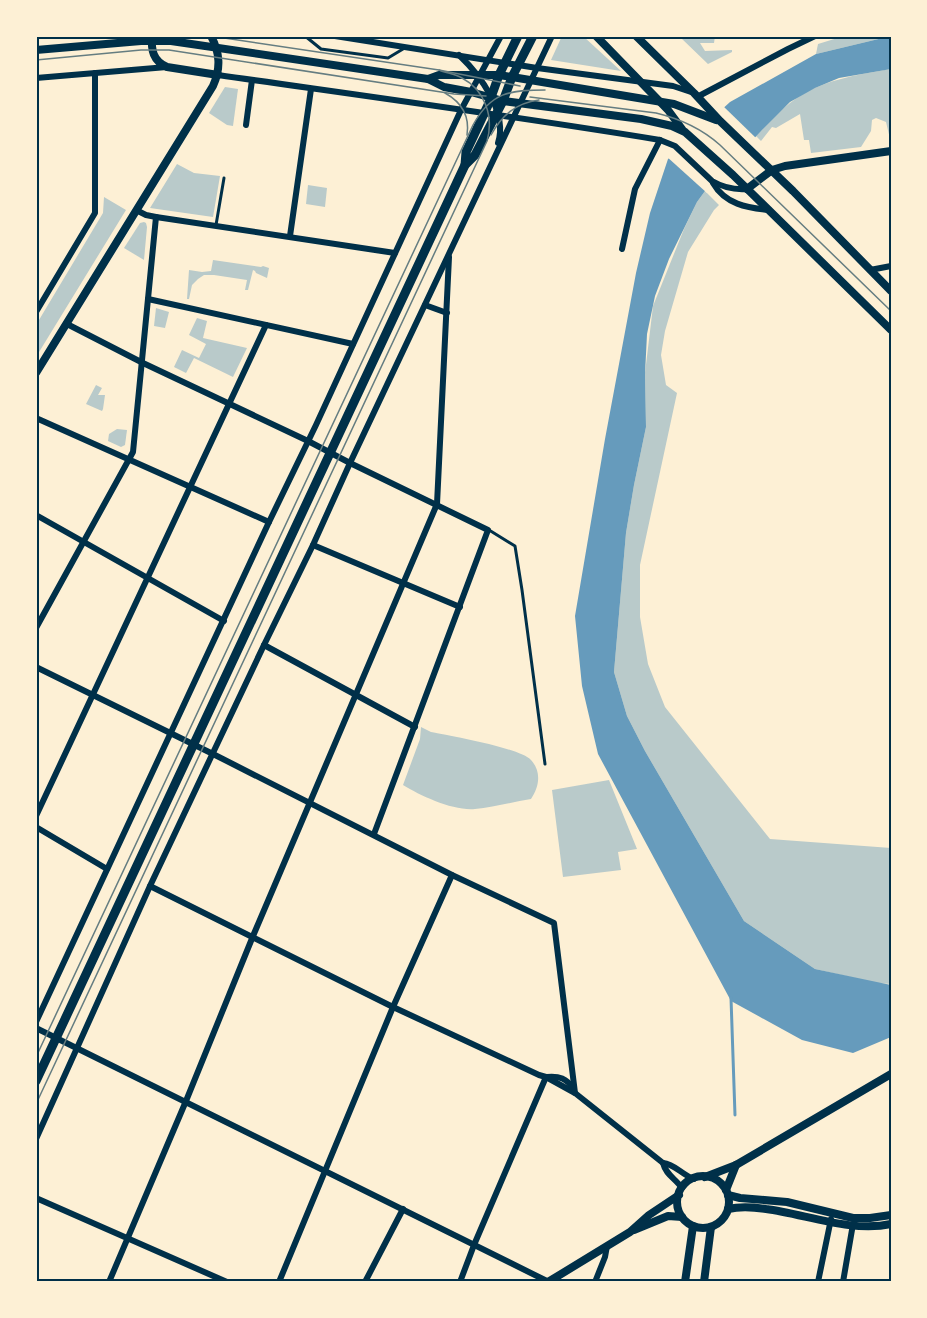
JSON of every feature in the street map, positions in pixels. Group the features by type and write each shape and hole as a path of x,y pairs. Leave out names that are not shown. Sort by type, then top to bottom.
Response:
{"main road":[{"path":"465,165 466,152 518,36"},
{"path":"36,1081 465,165 475,155 497,114 512,77 533,36"},
{"path":"36,50 151,38 428,79 444,87 503,101"},
{"path":"428,79 439,75 512,77"}],"street":[{"path":"36,373 213,86 218,75 217,48 211,36"},
{"path":"335,36 537,68 674,86 684,88 695,95"},
{"path":"36,1022 461,110 501,36"},
{"path":"36,1138 150,886 552,36"},
{"path":"596,36 659,101 687,134 769,210 891,330"},
{"path":"636,36 695,95 707,113"},
{"path":"695,95 815,36"},
{"path":"151,38 156,61 167,67"},
{"path":"459,55 480,76 497,114 500,134 495,158"},
{"path":"36,78 167,67 514,116 660,140 675,146 717,186 726,199 738,205 769,210"},
{"path":"36,312 95,213 95,73"},
{"path":"512,77 659,101 707,113 720,121 752,150 891,291"},
{"path":"246,125 252,80"},
{"path":"290,236 311,88"},
{"path":"503,101 641,119 672,126 687,134"},
{"path":"622,249 635,189 660,140"},
{"path":"717,186 732,190 747,189 772,170 790,165 891,151"},
{"path":"136,210 156,217 395,253"},
{"path":"36,628 133,452 156,217"},
{"path":"109,1282 436,504 449,255"},
{"path":"870,270 891,266"},
{"path":"148,299 353,344"},
{"path":"425,305 447,313"},
{"path":"67,324 489,530 374,834"},
{"path":"36,816 266,325"},
{"path":"36,418 269,522"},
{"path":"36,515 224,621"},
{"path":"313,545 460,607"},
{"path":"264,645 415,727"},
{"path":"36,667 554,923 575,1093"},
{"path":"36,827 107,869"},
{"path":"279,1282 393,1007 452,874"},
{"path":"150,886 393,1007 539,1075 563,1078 570,1083 575,1093 663,1163 670,1164 694,1179"},
{"path":"36,1028 548,1282 630,1232 665,1216 682,1217 699,1228 711,1227 719,1223 728,1209 727,1192 736,1165"},
{"path":"630,1232 680,1191 687,1182 736,1165 891,1074"},
{"path":"460,1282 546,1077"},
{"path":"663,1163 665,1171 675,1180 680,1191 678,1202 682,1217"},
{"path":"705,1177 713,1178 727,1192 740,1198 787,1202 832,1218"},
{"path":"36,1198 227,1282"},
{"path":"728,1209 746,1207 767,1209 832,1218 870,1227 891,1224"},
{"path":"365,1282 403,1209"},
{"path":"853,1222 891,1215"},
{"path":"819,1282 832,1218"},
{"path":"843,1282 853,1222"},
{"path":"685,1282 693,1226"},
{"path":"704,1282 711,1227"},
{"path":"595,1282 607,1246"}],"lane":[{"path":"305,36 321,49 388,58 407,46"},
{"path":"216,225 224,178"},
{"path":"489,530 515,546 545,764"}],"shaded area":[{"path":"562,36 583,36 621,71 551,60"},
{"path":"681,36 715,36 714,43 700,43 705,51 732,50 732,52 708,64"},
{"path":"844,36 891,36 816,54 818,44"},
{"path":"891,69 891,143 886,122 876,118 872,120 871,131 861,147 811,153 809,140 804,140 800,114 776,128 772,127 761,141 756,136 777,114 801,95 813,89 838,80"},
{"path":"225,87 238,89 233,126 227,125 209,113"},
{"path":"177,164 194,173 220,176 213,217 150,208"},
{"path":"308,185 327,188 325,207 306,204"},
{"path":"705,191 719,205 688,252 665,331 661,355 666,385 677,393 640,565 640,617 648,664 665,707 770,839 891,848 891,984 815,969 744,921 645,751 627,716 614,672 626,533 646,427 645,373 653,306 684,229"},
{"path":"104,197 126,210 36,357 36,325 103,213"},
{"path":"144,222 147,227 144,260 124,248 140,223"},
{"path":"213,260 269,268 267,278 253,270 248,290 245,290 247,280 204,275 192,285 189,299 187,299 189,270 211,271"},
{"path":"156,308 169,312 165,328 154,326"},
{"path":"197,318 207,321 203,338 247,348 233,377 194,358 186,373 174,367 182,350 199,358 206,344 189,335"},
{"path":"96,385 102,388 98,395 105,395 102,411 86,404"},
{"path":"117,429 127,430 125,445 121,447 108,441 109,434"},
{"path":"421,727 431,732 514,751 531,760 538,774 536,790 531,799 466,809 438,802 403,785 420,739"},
{"path":"609,780 637,849 618,852 621,870 563,877 552,790"}],"water":[{"path":"891,36 891,69 839,78 815,88 790,102 762,130 697,202 669,259 655,296 647,334 646,427 626,533 614,672 627,716 645,751 744,921 815,969 891,985 891,1037 853,1053 802,1040 731,1001 598,754 582,686 575,616 636,273 650,213 668,159 730,102 816,54"}],"pier":[{"path":"722,105 757,139 707,193 666,156"}],"waterway":[{"path":"731,998 735,1115"}],"tram line":[{"path":"36,38 58,36"},
{"path":"211,36 439,70 520,86"},
{"path":"36,60 141,50 169,50 454,94 486,96"},
{"path":"36,1104 487,141 488,114 482,97 470,83 456,75 439,70"},
{"path":"36,1057 473,125 494,99 512,92 545,90"},
{"path":"445,93 463,110 468,128 467,135"},
{"path":"530,97 656,113 698,129 720,145 891,311"},
{"path":"491,135 510,111 523,104 539,100"}]}
